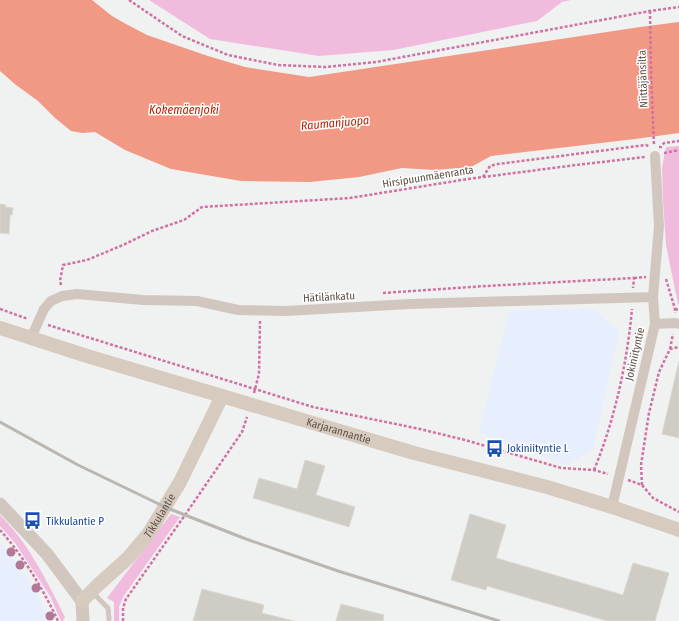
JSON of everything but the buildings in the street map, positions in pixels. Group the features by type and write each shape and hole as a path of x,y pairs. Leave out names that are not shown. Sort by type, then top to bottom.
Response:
{"main road":[{"name":"Karjarannantie","path":"0,328 222,396 414,452 547,487 679,530"},
{"name":"Tikkulantie","path":"87,596 128,558 149,533 180,482 222,396"}],"street":[{"name":"Jokiniityntie","path":"612,507 655,324 653,297 659,226 655,152"},
{"name":"Hätilänkatu","path":"31,338 44,309 51,301 62,296 77,294 143,300 198,301 238,310 286,311 410,304 653,297"},
{"path":"655,324 679,324"},
{"path":"0,504 87,596 83,621"}],"lane":[{"path":"87,596 108,608 109,619"}],"path":[{"path":"129,0 182,36 228,55 278,65 326,67 376,62 650,11 679,7"},
{"name":"Niittäjänsilta","path":"650,11 655,152"},
{"path":"655,152 664,143 679,141"},
{"path":"482,177 490,166 498,164 646,145 655,152 665,153 679,150"},
{"name":"Hirsipuunmäenranta","path":"62,296 60,281 63,265 87,260 152,231 184,220 202,208 350,198 655,152"},
{"path":"378,294 486,286 634,278 629,334 617,397 604,445 594,470"},
{"path":"675,309 679,310"},
{"path":"0,310 313,407 420,429 465,440 561,468 594,470 618,477 642,485 653,498 679,512"},
{"path":"123,621 123,608 126,599 242,432 259,374 260,310"},
{"path":"642,485 641,465 649,413 659,372 670,349 679,347"},
{"path":"0,530 32,573 47,597 58,621"}],"shaded area":[{"path":"149,0 571,0 562,2 537,21 393,50 319,56 210,39"},
{"path":"679,146 678,304 666,245 662,168 666,147"},
{"path":"593,309 619,331 593,450 566,465 479,432 509,310"},
{"path":"171,514 180,517 123,597 119,607 119,621 114,621 114,602 107,598"},
{"path":"0,515 20,538 37,563 65,617 63,621 61,621 50,596 15,543 0,526"},
{"path":"0,543 27,577 51,621 0,621"}],"water":[{"name":"Kokemäenjoki","path":"0,0 92,0 112,16 147,35 245,67 309,77 679,22 679,133 491,156 471,167 435,170 402,168 359,177 310,182 241,181 171,169 125,150 95,132 82,133 71,131 38,101 0,71"}],"railway":[{"path":"0,422 78,465 165,507 185,515 246,539 338,571 499,621"}],"place":[{"name":"Jokiniityntie L","path":"494,448"},
{"name":"Tikkulantie P","path":"33,521"}],"water label":[{"name":"Raumanjuopa","path":"335,123"}]}
